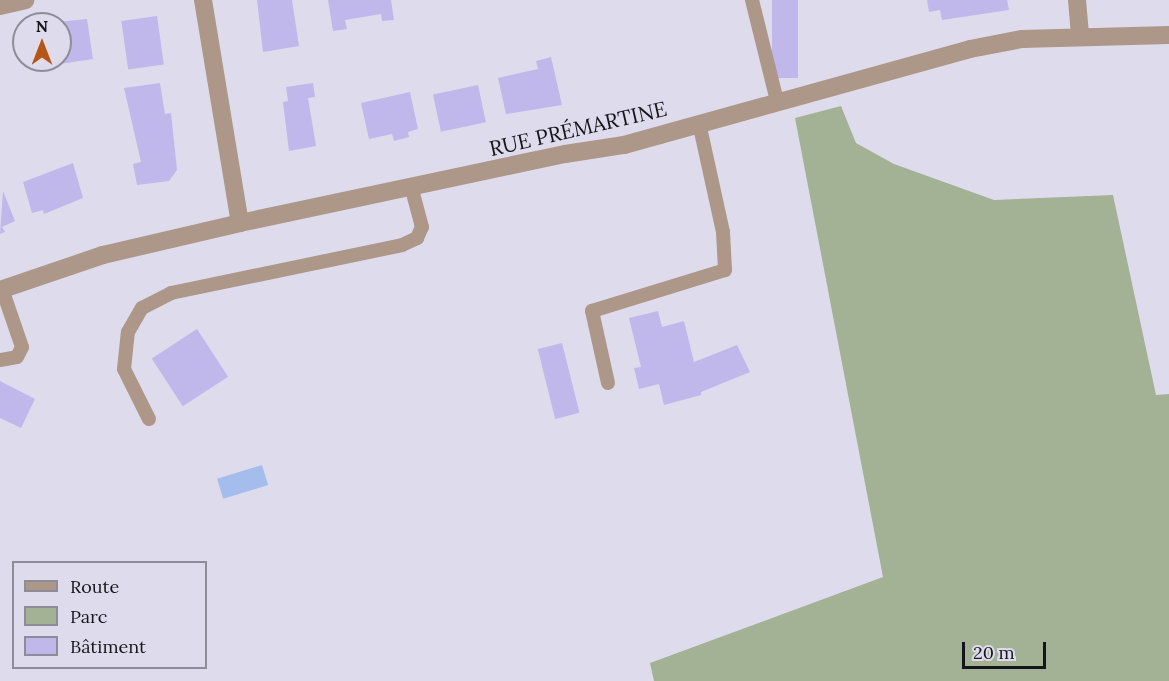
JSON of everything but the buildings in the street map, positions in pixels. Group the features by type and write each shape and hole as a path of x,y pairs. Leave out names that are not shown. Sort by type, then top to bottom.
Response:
{"street":[{"path":"0,6 25,0"},
{"path":"203,0 240,223"},
{"path":"1077,0 1080,37"},
{"name":"RUE PRÉMARTINE","path":"1,289 103,255 240,223 412,189 565,154 624,145 970,49 1022,39 1169,35"}],"lane":[{"path":"752,0 777,101"},
{"path":"608,383 591,311 725,270 723,232 699,123"},
{"path":"149,420 124,369 128,332 141,308 171,293 402,245 417,238 422,227 412,189"},
{"path":"0,360 17,357 22,346 1,289"}],"green space":[{"path":"841,106 856,143 894,164 994,200 1113,195 1156,395 1169,394 1169,681 654,681 650,663 883,577 795,118"}],"water":[{"path":"262,465 268,485 223,499 217,479"}]}
